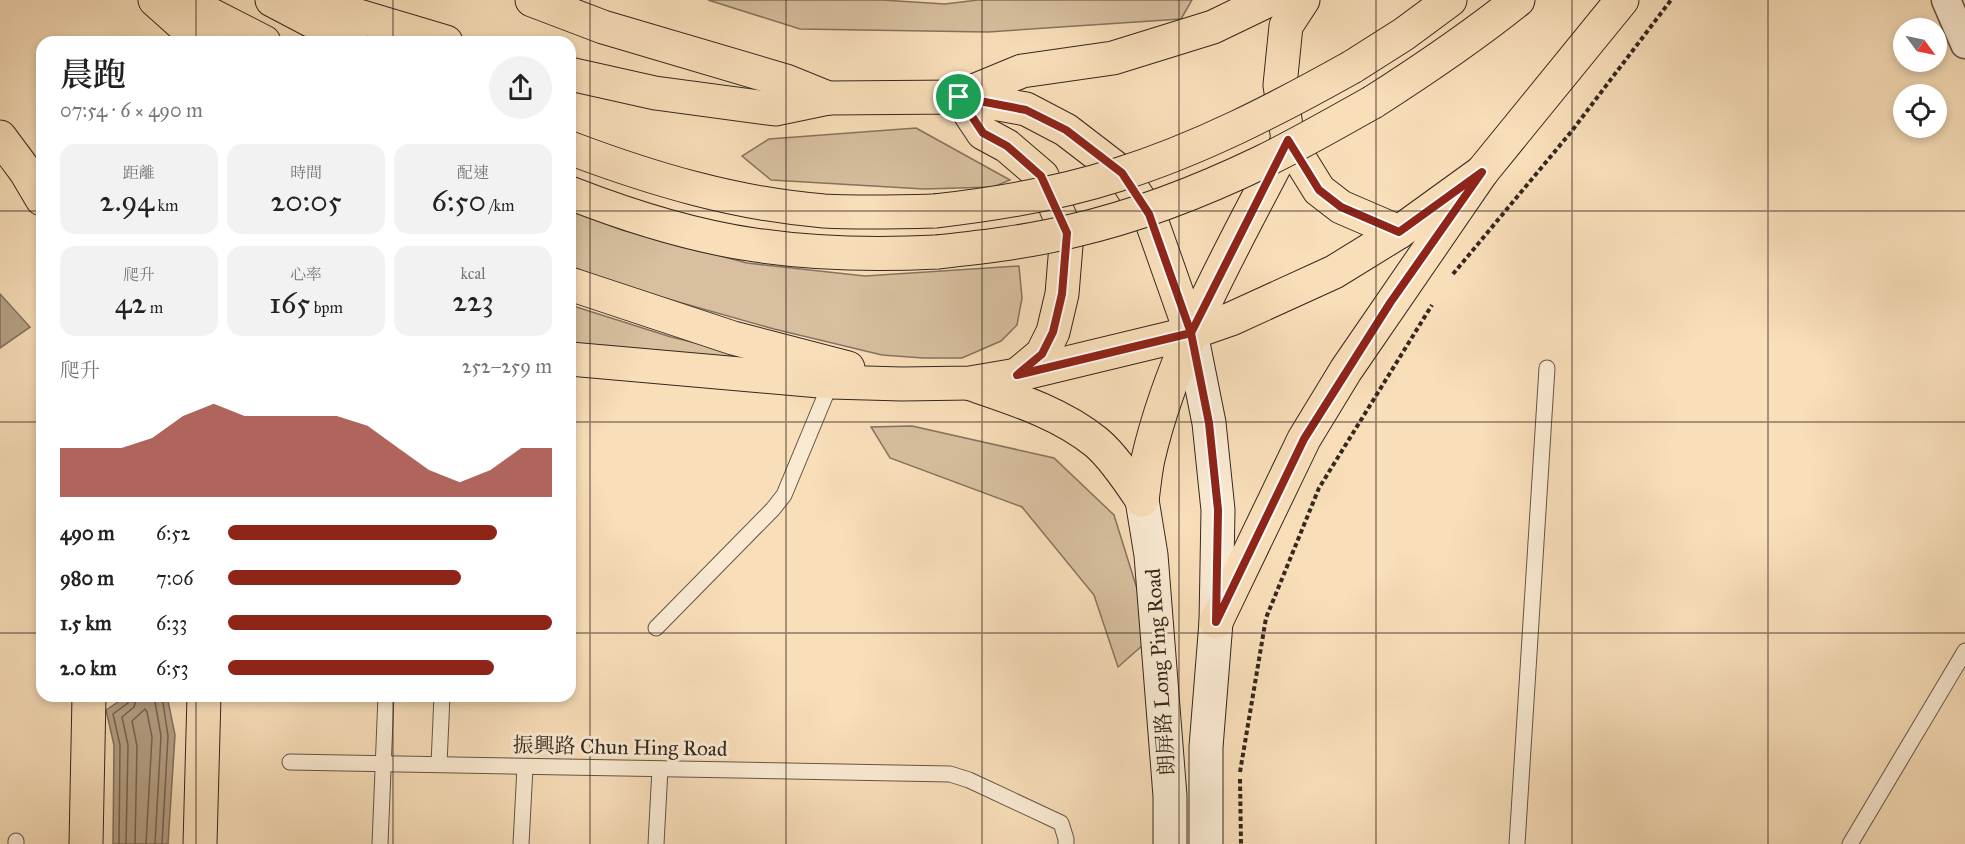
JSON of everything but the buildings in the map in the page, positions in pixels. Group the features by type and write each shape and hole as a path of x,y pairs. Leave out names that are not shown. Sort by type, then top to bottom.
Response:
{"main road":[{"path":"155,0 195,36"},
{"path":"182,0 252,36"},
{"path":"272,0 341,36"},
{"path":"305,0 426,36"},
{"path":"531,0 603,27 786,81 828,98"},
{"path":"959,97 1022,71 1113,58 1213,27 1269,0"},
{"path":"1303,0 1286,26 1280,85 1288,140 1319,190 1341,207 1399,232"},
{"path":"576,150 650,176 739,199 823,210 859,212 935,211 993,205 1061,191 1117,175 1185,151 1243,125 1352,67 1404,34 1450,0"},
{"path":"576,195 697,233 753,245 852,254 937,252 1000,246 1072,231 1126,216 1199,190 1264,161 1373,102 1430,66 1518,0"},
{"path":"1216,622 1304,439 1384,313 1482,172 1622,0"},
{"path":"576,75 655,93 775,109 828,98 959,97 1026,110 1066,130 1122,173 1149,214 1191,333"},
{"path":"959,97 983,133 1007,146 1041,176 1067,233 1062,294 1053,332 1042,354 1017,375"},
{"path":"0,137 36,189"},
{"path":"1142,500 1148,459 1157,424 1191,333 1288,140"},
{"path":"576,360 831,382 970,383 1017,375 1191,333 1231,319 1334,272 1399,232 1482,172"},
{"path":"576,286 733,338 902,384"},
{"name":"朗屏路 Long Ping Road","path":"1191,333 1209,423 1218,510 1216,622 1206,747 1206,844"},
{"path":"970,383 1036,406 1076,428 1098,443 1142,500"},
{"name":"朗屏路 Long Ping Road","path":"1142,500 1154,588 1170,796 1170,844"},
{"path":"86,844 92,702"},
{"path":"200,844 204,702"}],"street":[{"path":"1946,0 1965,44"}],"lane":[{"path":"1517,844 1547,368"},
{"path":"656,628 784,495 831,382"},
{"path":"1850,844 1965,651"},
{"path":"380,844 386,702"},
{"path":"439,764 442,702"},
{"name":"振興路 Chun Hing Road","path":"290,762 950,774 969,780 1061,823 1066,844"},
{"path":"521,844 525,767"},
{"path":"657,844 660,769"}],"path":[{"path":"1452,275 1571,132 1671,0"},
{"path":"1241,844 1240,768 1266,618 1319,488 1433,304"}],"shaded area":[{"path":"708,0 882,0 945,4 978,0 1192,0 1181,19 988,32 800,29"},
{"path":"916,128 1010,180 993,187 924,189 771,180 742,156 769,139"},
{"path":"576,212 622,230 747,263 865,276 1019,266 1022,298 1017,325 1001,341 962,358 923,358 882,355 774,329 622,286 576,268"},
{"path":"576,307 671,337 780,363 576,345"},
{"path":"912,426 1054,458 1114,515 1152,637 1118,667 1094,595 1022,507 890,458 871,427"}],"water":[{"path":"0,294 30,327 0,348"},
{"path":"118,702 168,702 175,735 168,844 113,844 114,745 106,710"}],"route":[{"path":"959,97 983,133 1007,146 1041,176 1067,233 1062,294 1053,332 1042,354 1017,375 1191,333 1288,140 1319,190 1341,207 1399,232 1482,172 1390,303 1304,439 1216,622 1218,510 1209,423 1191,333 1149,214 1122,173 1066,130 1026,110 959,97"}]}
